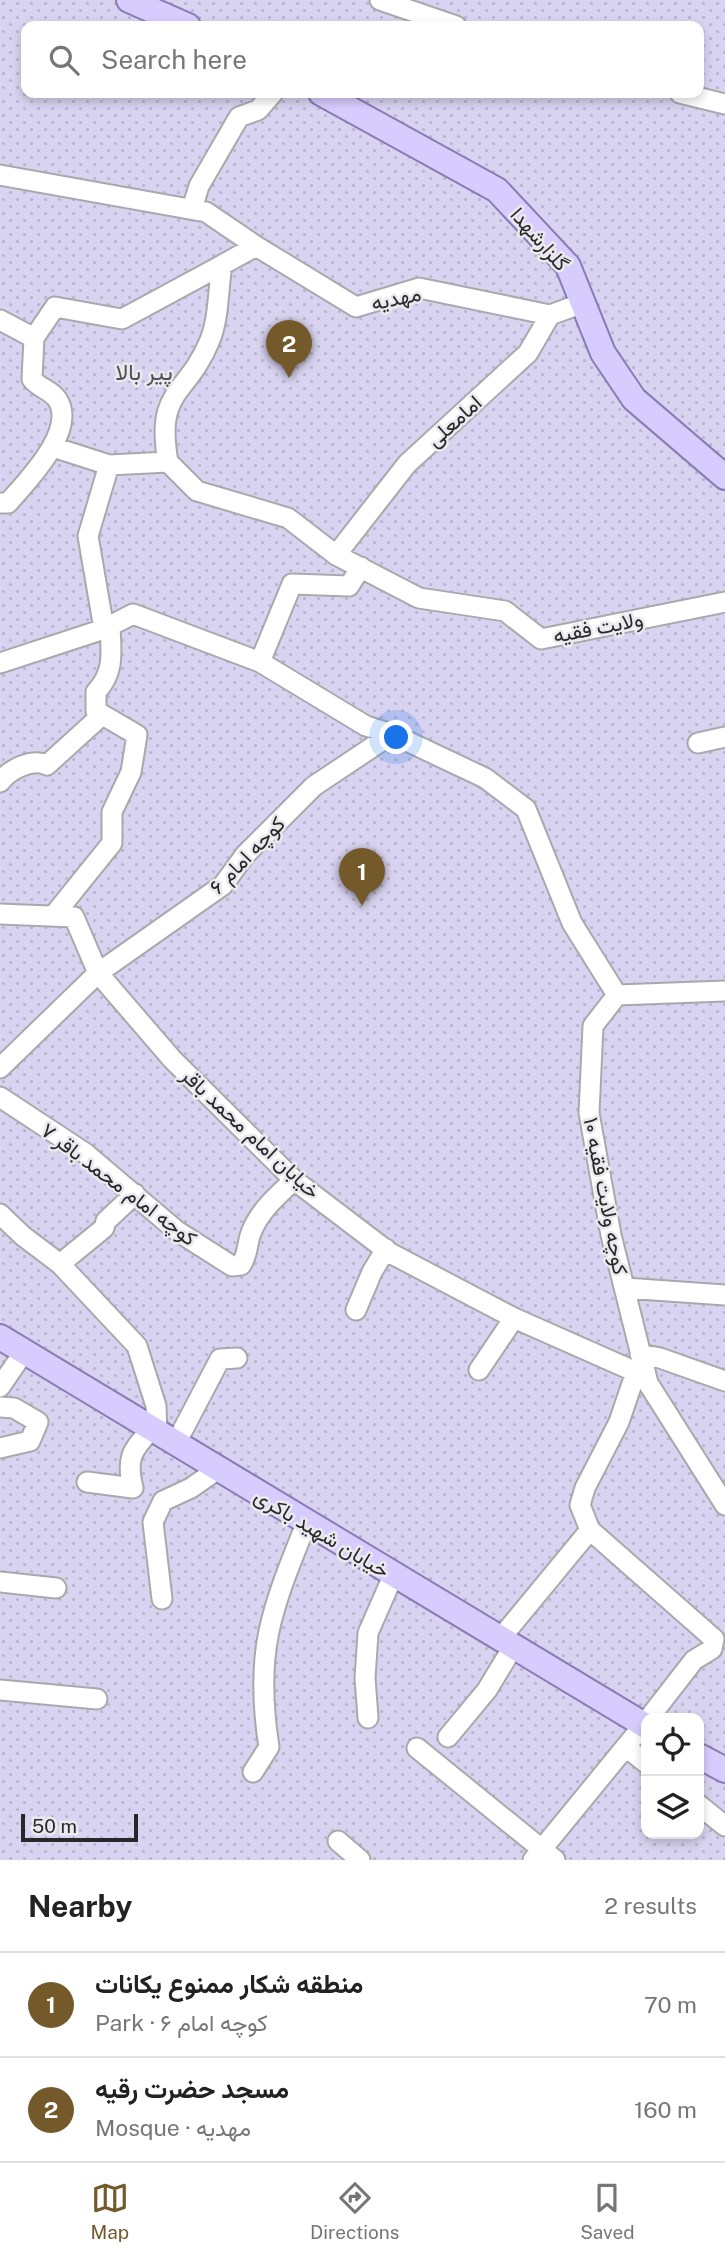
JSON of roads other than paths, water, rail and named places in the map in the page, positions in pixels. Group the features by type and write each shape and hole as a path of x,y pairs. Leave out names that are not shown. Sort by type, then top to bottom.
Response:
{"main road":[{"path":"129,0 177,21"},
{"name":"گلزارشهدا","path":"330,98 497,190 568,266 603,353 634,399 725,477"},
{"name":"خیابان شهید باکری","path":"0,1337 306,1524 641,1720"},
{"path":"704,1759 725,1770"}],"street":[{"path":"380,0 441,21"},
{"path":"192,209 199,186 239,117 258,110 268,98"},
{"path":"700,98 725,104"},
{"name":"مهدیه","path":"0,175 206,212 356,307 419,288 550,315"},
{"path":"0,503 8,503 53,447 62,412 57,399 32,379 34,338 55,307 122,319 256,246"},
{"path":"53,447 109,465 168,462 163,423 165,412 176,391 202,359 212,335 222,265"},
{"path":"550,315 583,303"},
{"name":"امامعلی","path":"336,555 407,464 528,353 550,315"},
{"path":"0,320 34,338"},
{"name":"ولایت فقیه","path":"168,462 197,491 288,518 336,555 419,598 505,611 541,639 725,602"},
{"path":"0,914 54,915 112,843 112,812 131,772 137,735 96,711 96,692 106,681 111,667 107,627 88,536 109,465"},
{"path":"260,662 292,584 349,586 360,567"},
{"path":"0,663 107,627 133,614 260,662 366,726 392,734 485,778 526,809 572,923 617,995 725,991"},
{"path":"0,782 8,771 40,762 47,765 102,715"},
{"name":"کوچه امام ۶","path":"0,1068 98,973 223,885 245,855 314,786 392,734"},
{"path":"698,744 725,737"},
{"name":"خیابان امام محمد باقر","path":"54,915 74,917 98,973 172,1059 294,1180 386,1249 514,1318 641,1370 660,1358 725,1381"},
{"name":"کوچه ولایت فقیه ۱۰","path":"617,995 593,1026 589,1113 611,1235 625,1288 641,1370"},
{"name":"کوچه امام محمد باقر ۷","path":"0,1097 85,1153 177,1231 232,1266 241,1265 251,1231 269,1203 294,1180"},
{"path":"60,1264 98,1233 106,1221 135,1194"},
{"path":"0,1214 23,1236 60,1264 137,1346 162,1434"},
{"path":"356,1310 372,1272 386,1249"},
{"path":"625,1288 725,1295"},
{"path":"479,1370 514,1318"},
{"path":"0,1387 24,1352"},
{"path":"87,1482 133,1488 127,1466 135,1447 162,1434 220,1359 237,1358"},
{"path":"641,1370 619,1422 585,1488 580,1505 590,1530 705,1628 714,1639 712,1649 694,1660 654,1713"},
{"path":"641,1370 725,1505"},
{"path":"0,1407 14,1408 37,1422 30,1441 0,1448"},
{"path":"162,1598 153,1522 163,1501 191,1488 218,1469"},
{"path":"253,1772 269,1747 262,1700 264,1650 272,1610 306,1524"},
{"path":"448,1737 487,1690 506,1643 590,1530"},
{"path":"368,1718 365,1678 369,1633 393,1576"},
{"path":"0,1583 56,1588"},
{"path":"0,1690 97,1699"},
{"path":"417,1748 543,1857 641,1729"},
{"path":"626,1746 641,1759"},
{"path":"704,1809 725,1826"},
{"path":"338,1842 360,1860"}],"place":[{"name":"مسجد حضرت رقیه","path":"289,378"},
{"name":"منطقه شکار ممنوع یکانات","path":"362,906"}],"district":[{"name":"پیر بالا","path":"144,371"}]}
